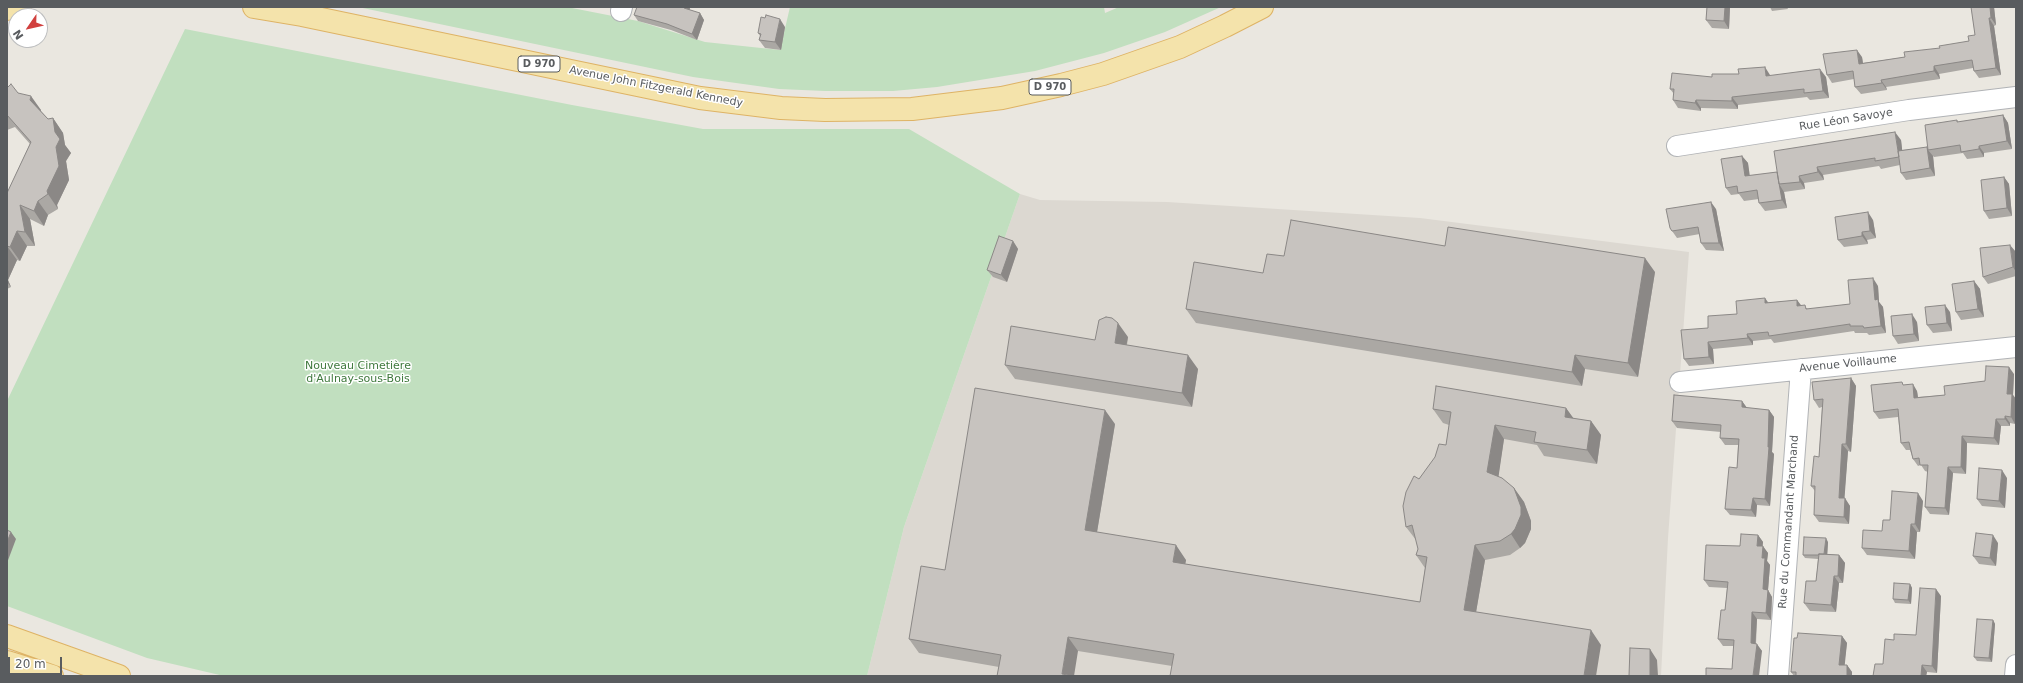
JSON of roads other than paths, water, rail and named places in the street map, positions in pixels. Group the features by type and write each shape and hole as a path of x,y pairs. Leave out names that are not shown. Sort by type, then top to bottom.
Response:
{"main road":[{"path":"7,9 20,7"},
{"name":"Avenue John Fitzgerald Kennedy","path":"254,7 302,15 700,98 781,108 825,110 912,109 1002,98 1061,85 1103,74 1180,47 1262,7"},
{"path":"7,636 119,676"},
{"path":"7,662 52,676"}],"street":[{"name":"Rue Léon Savoye","path":"1676,146 1902,112 2016,97"},
{"name":"Avenue Voillaume","path":"1680,382 2016,347"},
{"name":"Rue du Commandant Marchand","path":"1778,676 1801,369"},
{"path":"2015,676 2016,665"}],"park label":[{"name":"Nouveau Cimetière d'Aulnay-sous-Bois","path":"358,372"}]}
